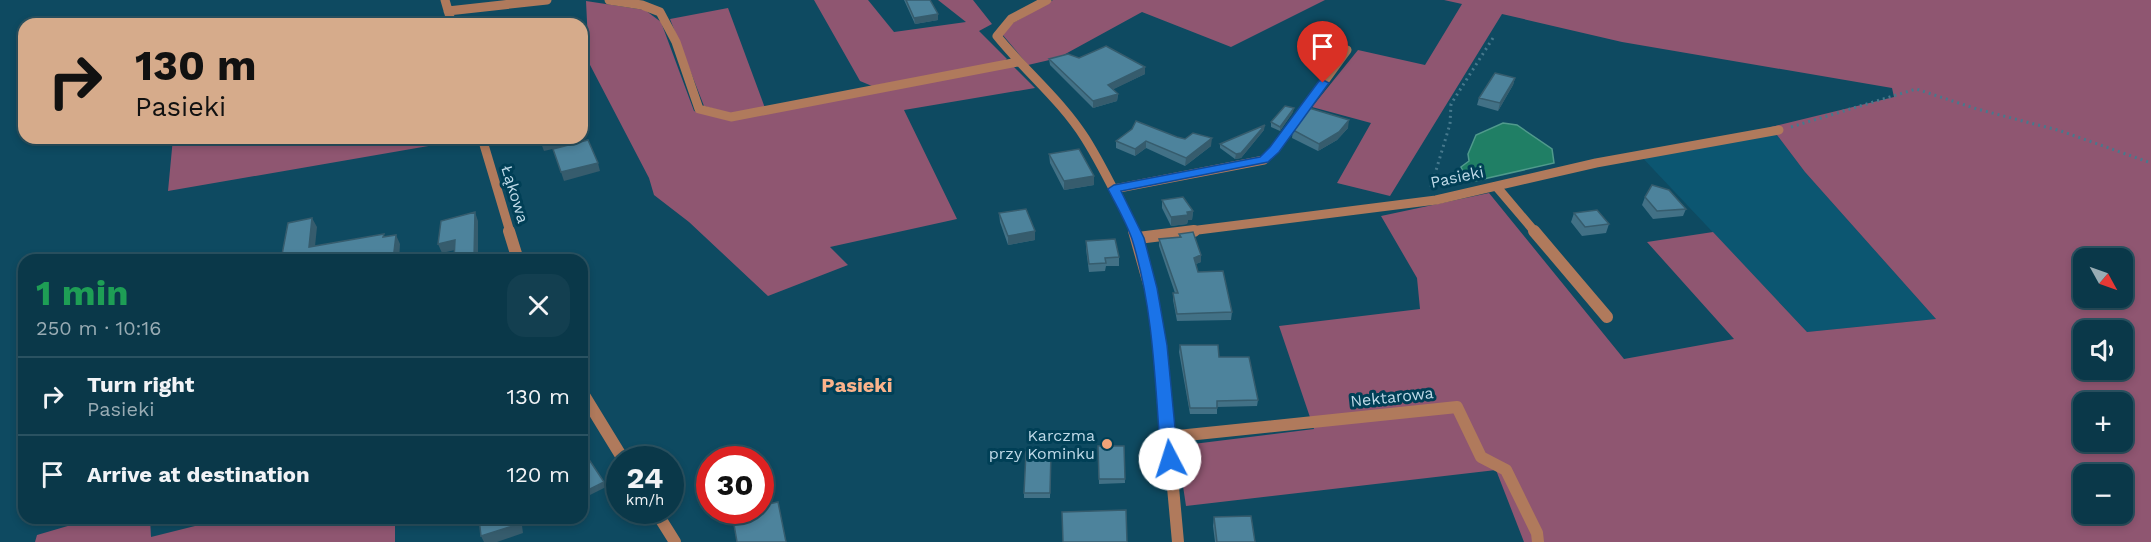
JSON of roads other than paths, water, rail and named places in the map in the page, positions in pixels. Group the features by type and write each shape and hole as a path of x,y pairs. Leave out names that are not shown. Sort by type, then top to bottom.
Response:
{"street":[{"path":"445,0 450,18"},
{"path":"448,11 547,0"},
{"path":"609,0 640,5 661,13 670,26 699,109 731,117 1018,62"},
{"path":"1047,0 1008,21 999,29 997,36 1001,44 1063,109 1085,138 1138,238 1160,345 1178,542"},
{"path":"1114,189 1264,160 1275,149 1347,50"},
{"name":"Pasieki","path":"1138,238 1431,200 1596,163 1779,130"},
{"name":"Łąkowa","path":"484,144 516,254"},
{"path":"1496,186 1606,317"},
{"path":"588,402 615,446"},
{"name":"Nektarowa","path":"1168,437 1457,407 1481,457 1506,470 1536,533 1538,542"},
{"path":"664,524 675,542"}],"place":[{"name":"Karczma przy Kominku","path":"1107,444"}],"district":[{"name":"Pasieki","path":"857,385"}]}
